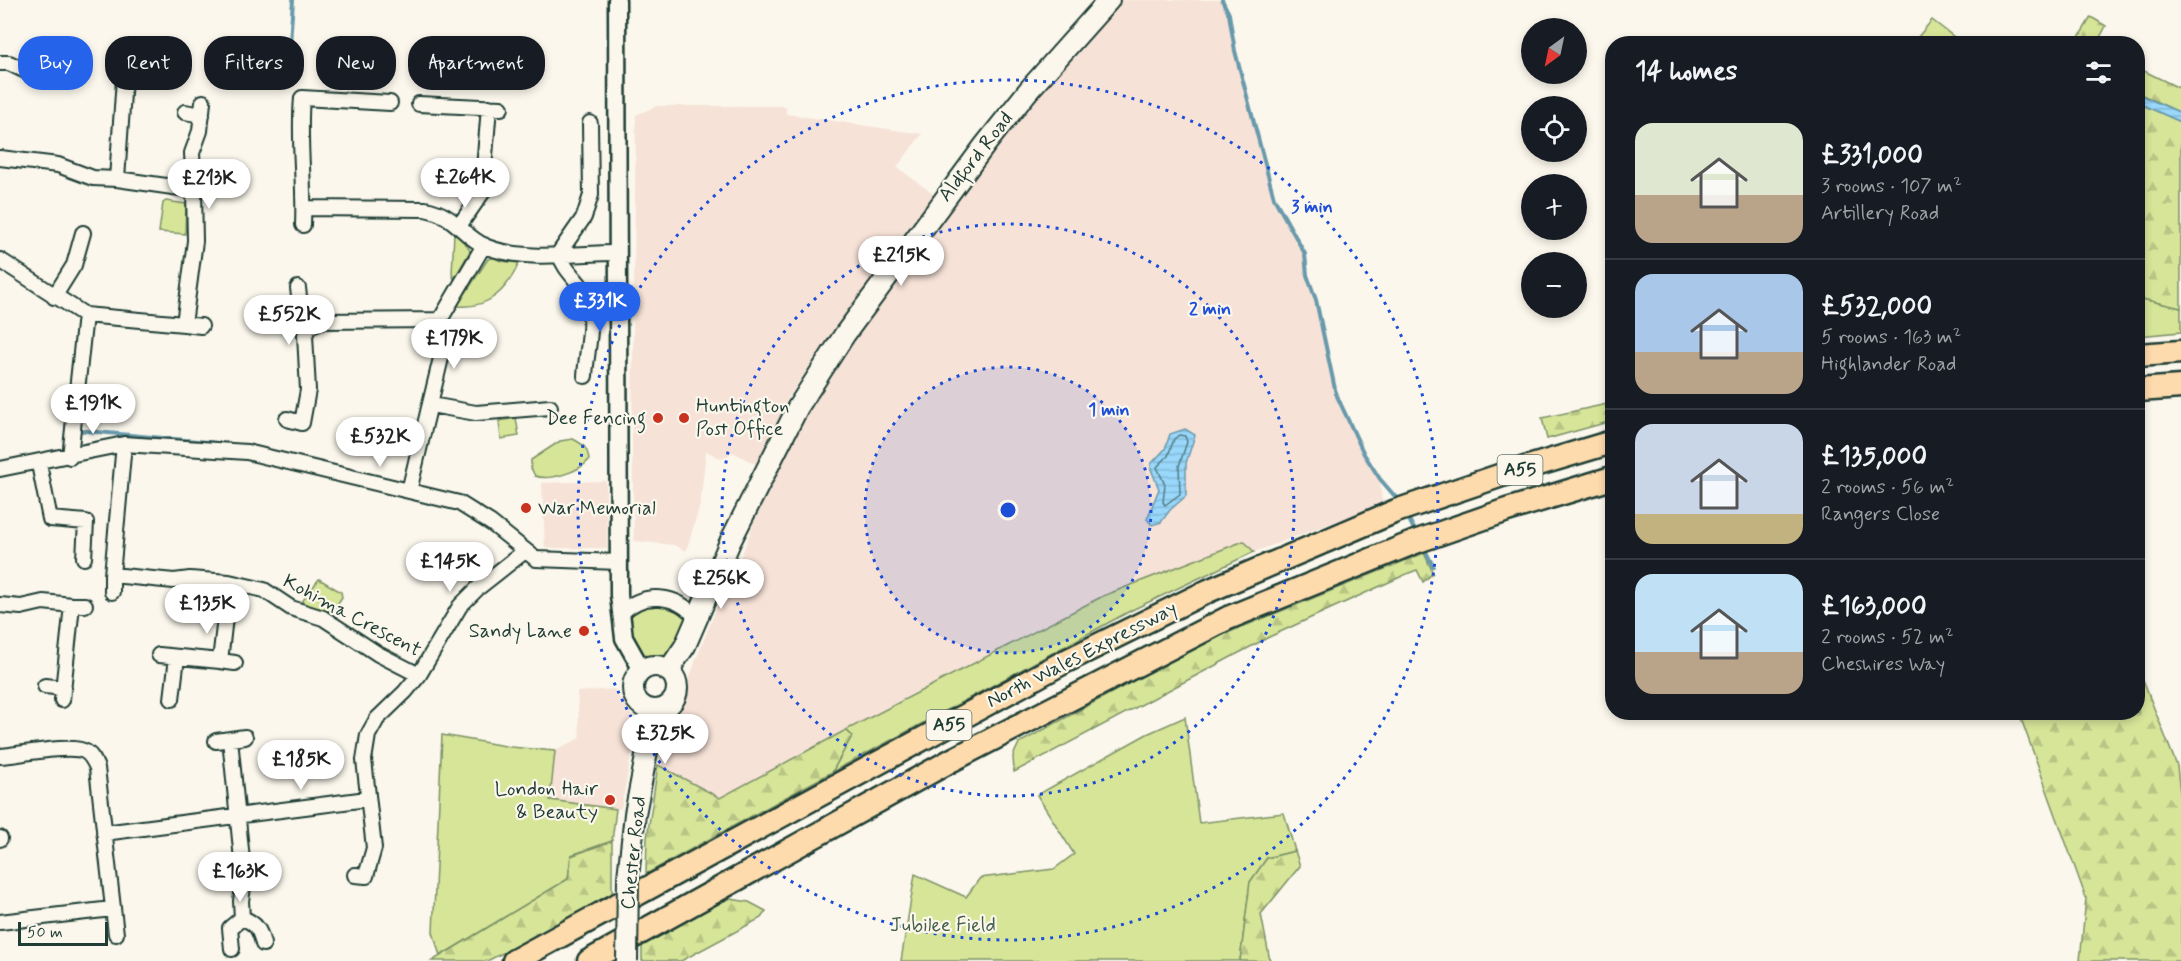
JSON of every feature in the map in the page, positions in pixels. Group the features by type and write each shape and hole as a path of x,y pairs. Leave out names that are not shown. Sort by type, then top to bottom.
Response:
{"highway":[{"path":"2145,354 2181,351"},
{"path":"2145,390 2181,387"},
{"name":"North Wales Expressway","path":"514,961 1064,662 1208,591 1396,511 1502,475 1605,444"},
{"name":"North Wales Expressway","path":"589,961 952,760 1228,618 1442,532 1605,480"}],"main road":[{"name":"Aldford Road","path":"669,671 685,646 730,542 798,407 844,334 985,145 1028,91 1109,0"},
{"path":"653,666 669,671 677,685 675,696 669,704 655,710 644,706 634,692 635,680 642,670 653,666"},
{"name":"Chester Road","path":"627,961 628,876 635,814 655,710"}],"street":[{"path":"617,0 616,253 619,562 624,638 642,670"},
{"path":"0,63 9,63 18,67"},
{"path":"117,179 123,90"},
{"path":"303,225 304,208 295,97 390,103"},
{"path":"419,104 495,108 482,193 459,226"},
{"path":"184,324 195,241 192,153 203,108 185,112"},
{"path":"585,376 589,349 589,303 586,293 563,267 560,254 584,217 591,195 590,123"},
{"path":"0,158 58,165 93,178 117,179 194,190"},
{"path":"304,208 425,209 442,212 484,245 505,253 616,253"},
{"path":"54,297 74,265 78,240"},
{"path":"409,491 441,358 440,320 484,245"},
{"path":"0,260 85,315 201,326"},
{"path":"298,288 301,313 309,327"},
{"path":"70,457 85,315"},
{"path":"287,419 308,425 305,335 309,327 320,321 440,320"},
{"path":"430,405 476,413 550,407"},
{"path":"0,470 39,464 124,444 247,452 459,503 491,523 536,559 619,562"},
{"path":"112,592 124,444"},
{"path":"39,464 50,519 86,522 84,558"},
{"path":"376,886 361,875 374,848 364,760 368,735 376,719 405,692 419,675 460,606 478,588 525,551"},
{"name":"Kohima Crescent","path":"112,575 174,581 190,579 229,582 264,590 291,608 323,618 378,654 419,675"},
{"path":"220,661 229,582"},
{"path":"621,614 637,601 655,598 682,604 697,619"},
{"path":"0,605 21,607 43,602 78,605 63,694 45,686"},
{"path":"159,656 235,663"},
{"path":"172,699 177,657"},
{"path":"242,918 241,901 244,880 238,814 223,740 245,737"},
{"path":"0,756 73,749 87,752 97,768 116,934"},
{"path":"104,833 238,814 367,800"},
{"path":"0,922 112,909"},
{"path":"242,918 252,922 260,932 263,944"},
{"path":"232,949 230,928 242,918"}],"shaded area":[{"path":"1121,0 1222,0 1229,14 1235,51 1274,198 1305,254 1307,275 1316,300 1336,394 1364,454 1380,479 1382,504 1254,552 1243,541 1103,596 897,702 720,798 658,765 721,596 737,567 775,468 824,379 1039,89"},
{"path":"657,106 786,106 786,114 922,134 897,167 937,197 834,330 788,398 757,465 733,452 722,459 706,451 700,505 686,551 674,545 634,541 632,434 636,115"},
{"path":"606,481 607,548 545,548 542,483"},
{"path":"614,689 634,719 635,734 621,809 550,800 555,751 580,738 577,692"}],"green space":[{"path":"2091,17 2106,26 2101,36 2080,36"},
{"path":"1932,20 1953,36 1919,36"},
{"path":"2145,71 2181,89 2181,113 2145,96"},
{"path":"2145,106 2181,122 2181,308 2145,300"},
{"path":"166,201 186,204 185,234 159,232 163,203"},
{"path":"454,233 470,251 454,279 452,274"},
{"path":"494,257 501,261 519,263 509,282 488,301 457,306 488,259"},
{"path":"2145,300 2181,308 2181,332 2145,335"},
{"path":"1605,404 1605,423 1547,439 1542,418"},
{"path":"516,418 519,436 501,439 499,421"},
{"path":"573,439 584,447 589,460 564,474 548,477 535,476 531,468 531,460 560,441"},
{"path":"1244,541 1254,552 1132,610 832,772 852,736 846,730 1103,596"},
{"path":"1424,553 1433,573 1423,582 1417,570 1269,637 1014,772 1013,756 1019,743 1205,642"},
{"path":"319,579 341,592 342,597 332,612 301,603"},
{"path":"645,602 670,605 686,613 685,627 664,660 648,660 635,645 627,626 630,614"},
{"path":"2145,686 2177,766 2181,801 2181,961 2080,961 2086,898 2022,720 2145,720"},
{"name":"Jubilee Field","path":"1185,717 1199,823 1284,813 1295,851 1267,858 1250,882 1240,961 901,961 915,874 966,897 980,878 1054,869 1074,854 1037,795 1147,734"},
{"path":"846,730 852,736 832,772 646,874 647,838 658,765 720,798"},
{"path":"442,735 511,747 555,751 550,800 616,809 612,841 571,855 568,879 440,956 433,932"},
{"path":"612,841 612,898 487,961 432,961 568,879 571,856"},
{"path":"1295,851 1300,866 1261,914 1270,961 1240,961 1250,882 1267,858"},
{"path":"724,898 749,902 766,911 761,918 681,961 642,961 642,945"}],"water":[{"path":"2145,97 2181,113 2181,122 2145,106"},
{"path":"1185,429 1195,435 1186,463 1186,496 1170,510 1161,522 1152,525 1147,519 1159,489 1151,464 1165,449 1170,434"}],"waterway":[{"path":"290,36 293,0"},
{"path":"1222,0 1229,14 1235,51 1274,198 1305,254 1307,275 1316,300 1336,394 1364,454 1380,479 1399,501"},
{"path":"75,430 229,444"},
{"path":"1407,516 1416,533"},
{"path":"1424,548 1433,566"}],"place":[{"name":"Dee Fencing","path":"658,418"},
{"name":"Huntington Post Office","path":"684,418"},
{"name":"War Memorial","path":"526,508"},
{"name":"Sandy Lane","path":"584,631"},
{"name":"London Hair & Beauty","path":"610,800"}]}
